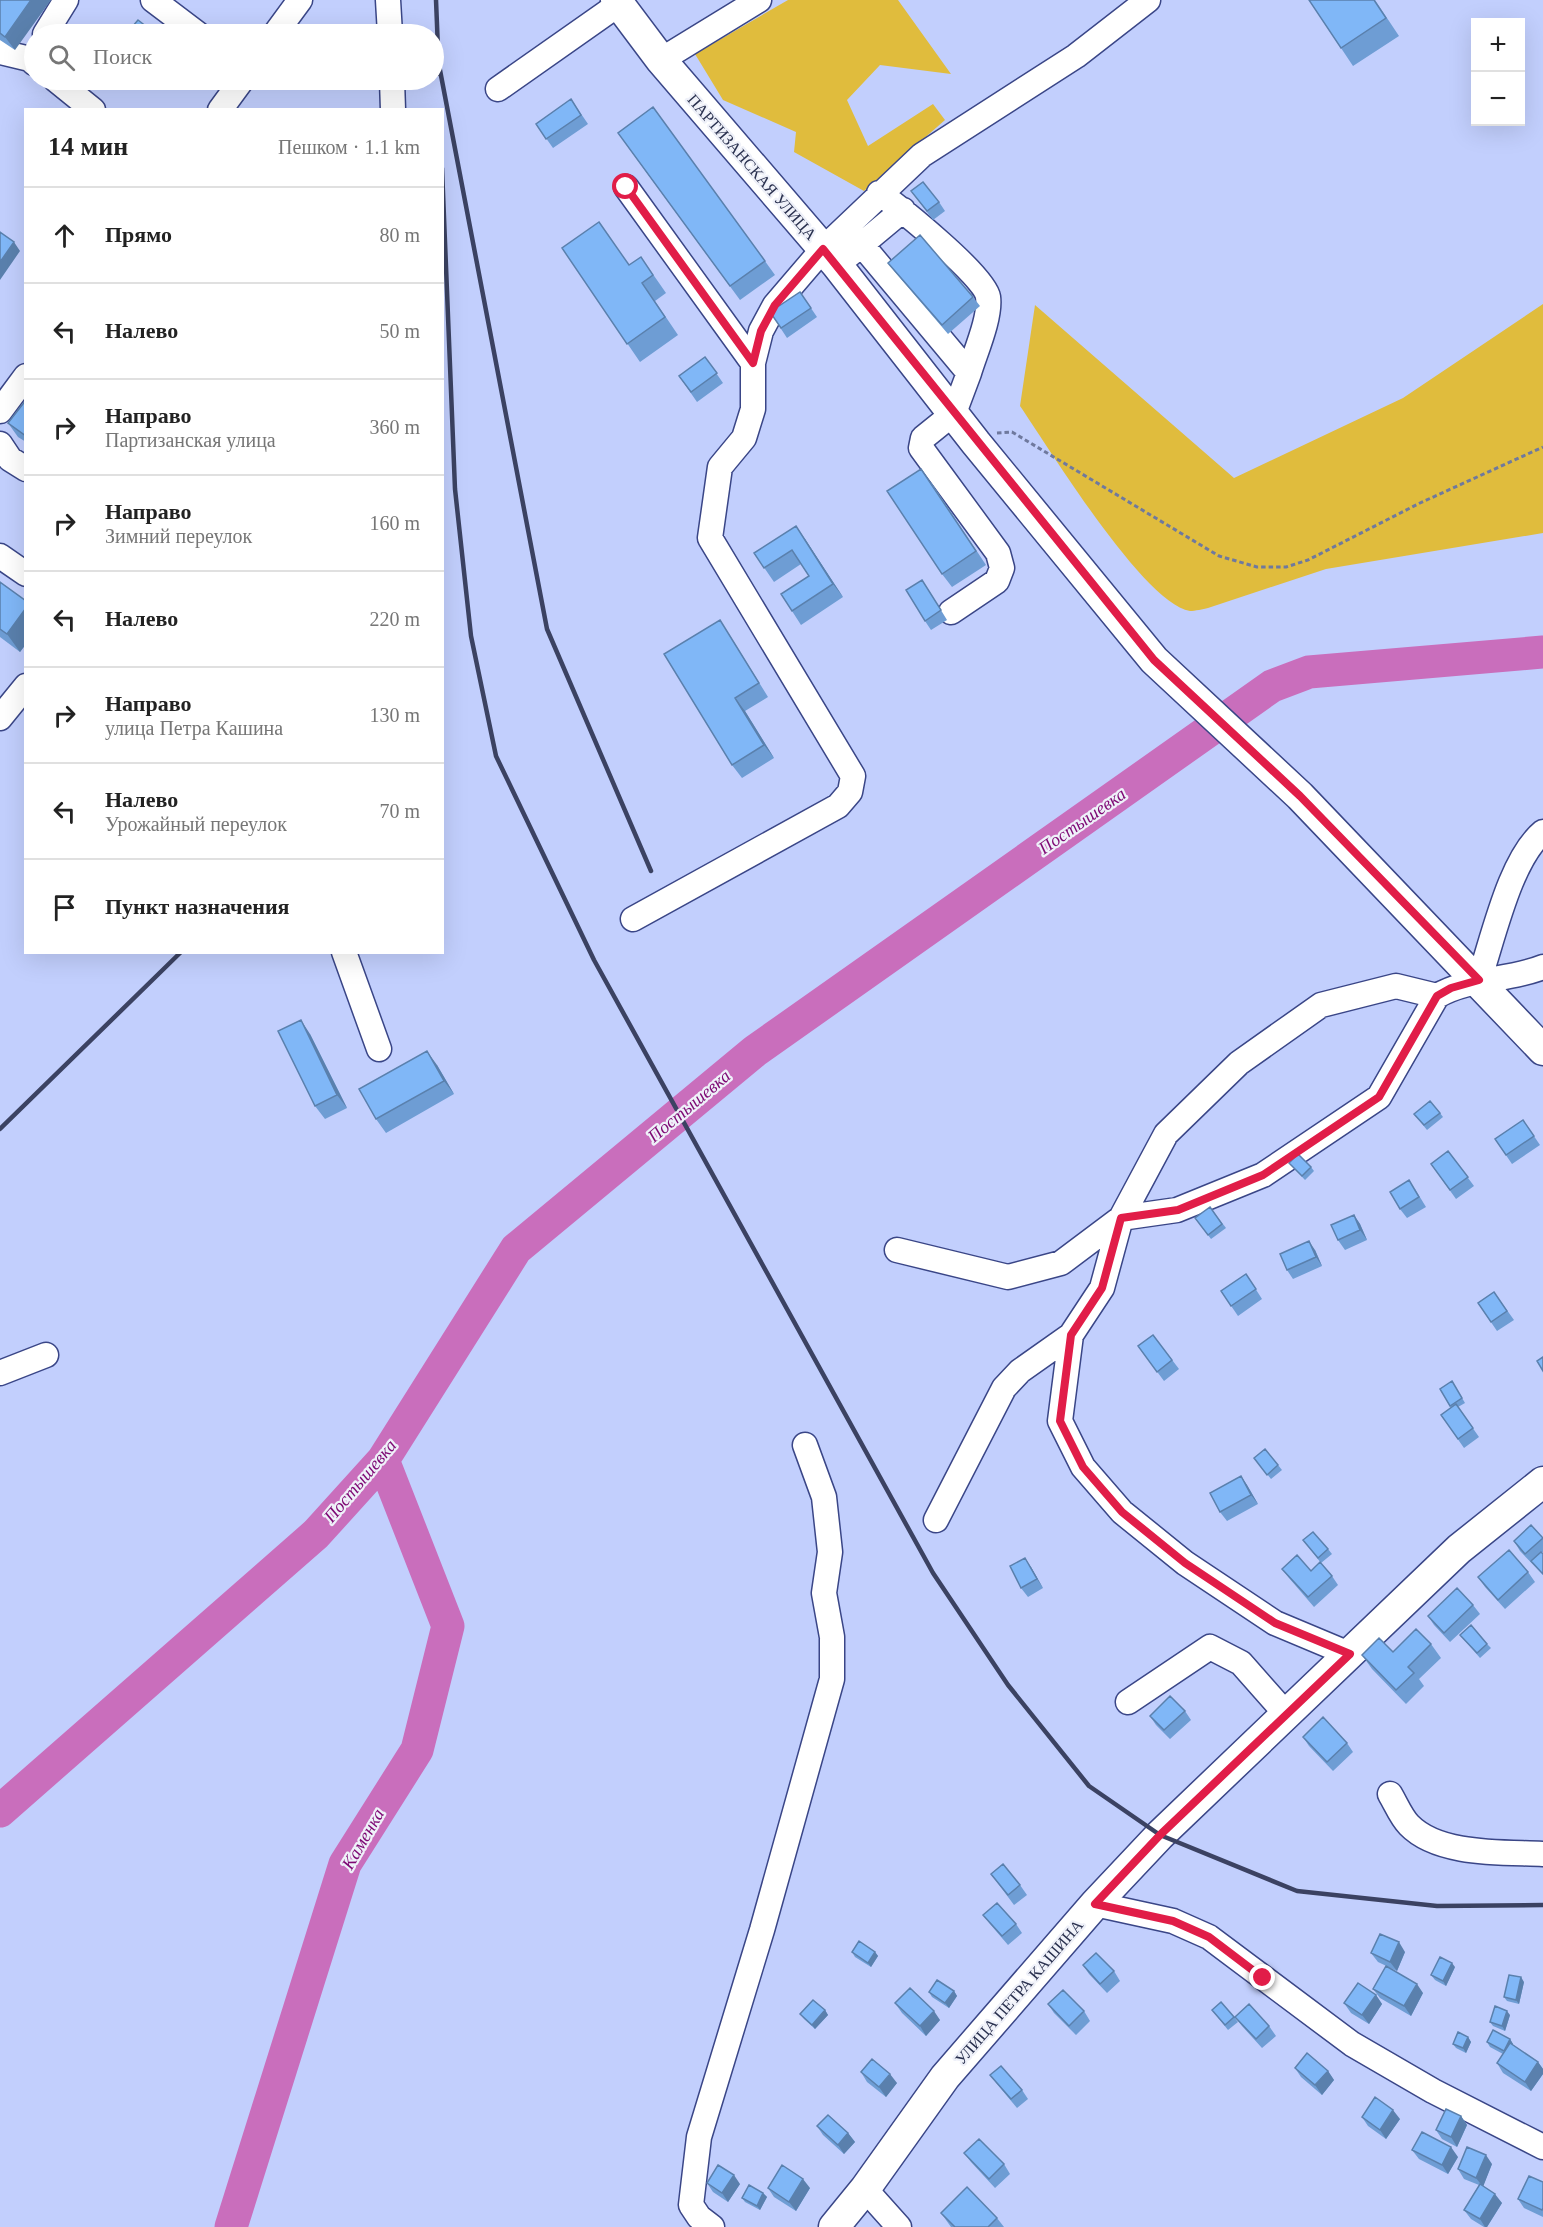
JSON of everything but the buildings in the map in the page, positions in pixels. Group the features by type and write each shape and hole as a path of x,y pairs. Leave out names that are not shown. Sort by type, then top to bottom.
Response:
{"main road":[{"name":"ПАРТИЗАНСКАЯ УЛИЦА","path":"618,2 661,60 830,257 976,443 1154,660 1300,796 1479,980 1543,1050"},
{"name":"УЛИЦА ПЕТРА КАШИНА","path":"834,2227 865,2189 945,2077 1095,1904 1160,1835 1459,1549 1543,1482"}],"street":[{"path":"51,24 66,0"},
{"path":"153,0 185,24"},
{"path":"282,24 300,0"},
{"path":"388,0 389,24"},
{"path":"661,60 759,0"},
{"path":"633,919 838,806 850,792 853,776 710,538 720,467 744,438 753,409 753,363 761,331 775,305 830,257 879,193 922,155 1076,56 1149,0"},
{"path":"498,88 618,2"},
{"path":"0,52 24,56"},
{"path":"68,90 91,108"},
{"path":"221,108 235,90"},
{"path":"392,90 393,108"},
{"path":"626,187 753,363"},
{"path":"879,193 903,210 984,284 988,307 969,373 954,413 923,438 921,448 998,553 1002,568 997,581 951,612"},
{"path":"830,257 861,245 903,210"},
{"path":"861,245 969,373"},
{"path":"0,411 24,379"},
{"path":"0,444 10,459 24,469"},
{"path":"0,555 24,573"},
{"path":"0,718 24,688"},
{"path":"1479,980 1517,867 1532,841 1543,832"},
{"path":"345,954 379,1049"},
{"path":"897,1250 1008,1276 1061,1263 1121,1218 1178,1210 1263,1175 1379,1097 1437,996 1451,988 1479,980 1542,968"},
{"path":"936,1520 1004,1388 1020,1371 1071,1335 1102,1288 1121,1218 1166,1134 1239,1063 1321,1005 1396,986 1437,996"},
{"path":"1071,1335 1060,1421 1083,1467 1122,1512 1185,1563 1275,1623 1350,1654"},
{"path":"0,1373 46,1355"},
{"path":"712,2227 699,2217 692,2205 699,2137 762,1930 832,1679 832,1637 825,1593 830,1552 824,1497 805,1445"},
{"path":"1128,1702 1210,1647 1241,1663 1287,1715"},
{"path":"1390,1794 1410,1826 1436,1842 1471,1851 1543,1854"},
{"path":"1095,1904 1173,1921 1209,1937 1352,2044 1433,2091 1543,2147"},
{"path":"865,2189 899,2227"}],"path":[{"path":"976,443 1000,431 1012,432 1219,556 1257,567 1286,567 1308,560 1420,503 1543,447"}],"shaded area":[{"path":"788,0 898,0 951,74 880,65 847,100 868,146 933,104 945,120 864,191 794,152 796,132 723,100 695,54"},
{"path":"1543,304 1543,533 1326,569 1199,610 1190,611 1171,602 1148,582 1099,522 1020,406 1035,305 1234,478 1403,398"}],"waterway":[{"name":"Постышевка","path":"0,1811 316,1534 383,1460 516,1249 755,1051 1272,686 1309,672 1543,652"},
{"name":"Каменка","path":"231,2227 345,1864 417,1750 448,1626 383,1460"}],"railway":[{"path":"436,0 437,24"},
{"path":"444,90 547,629 651,871"},
{"path":"444,217 455,489 471,636 496,756 594,960 933,1573 1008,1685 1089,1786 1160,1835 1297,1891 1437,1906 1543,1905"},
{"path":"0,1129 179,954"}],"route":[{"path":"626,187 753,363 761,331 775,305 823,249 976,443 1154,660 1300,796 1479,980 1451,988 1437,996 1379,1097 1263,1175 1178,1210 1121,1218 1102,1288 1071,1335 1060,1421 1083,1467 1122,1512 1185,1563 1275,1623 1350,1654 1160,1835 1095,1904 1173,1921 1209,1937 1263,1978"}]}
